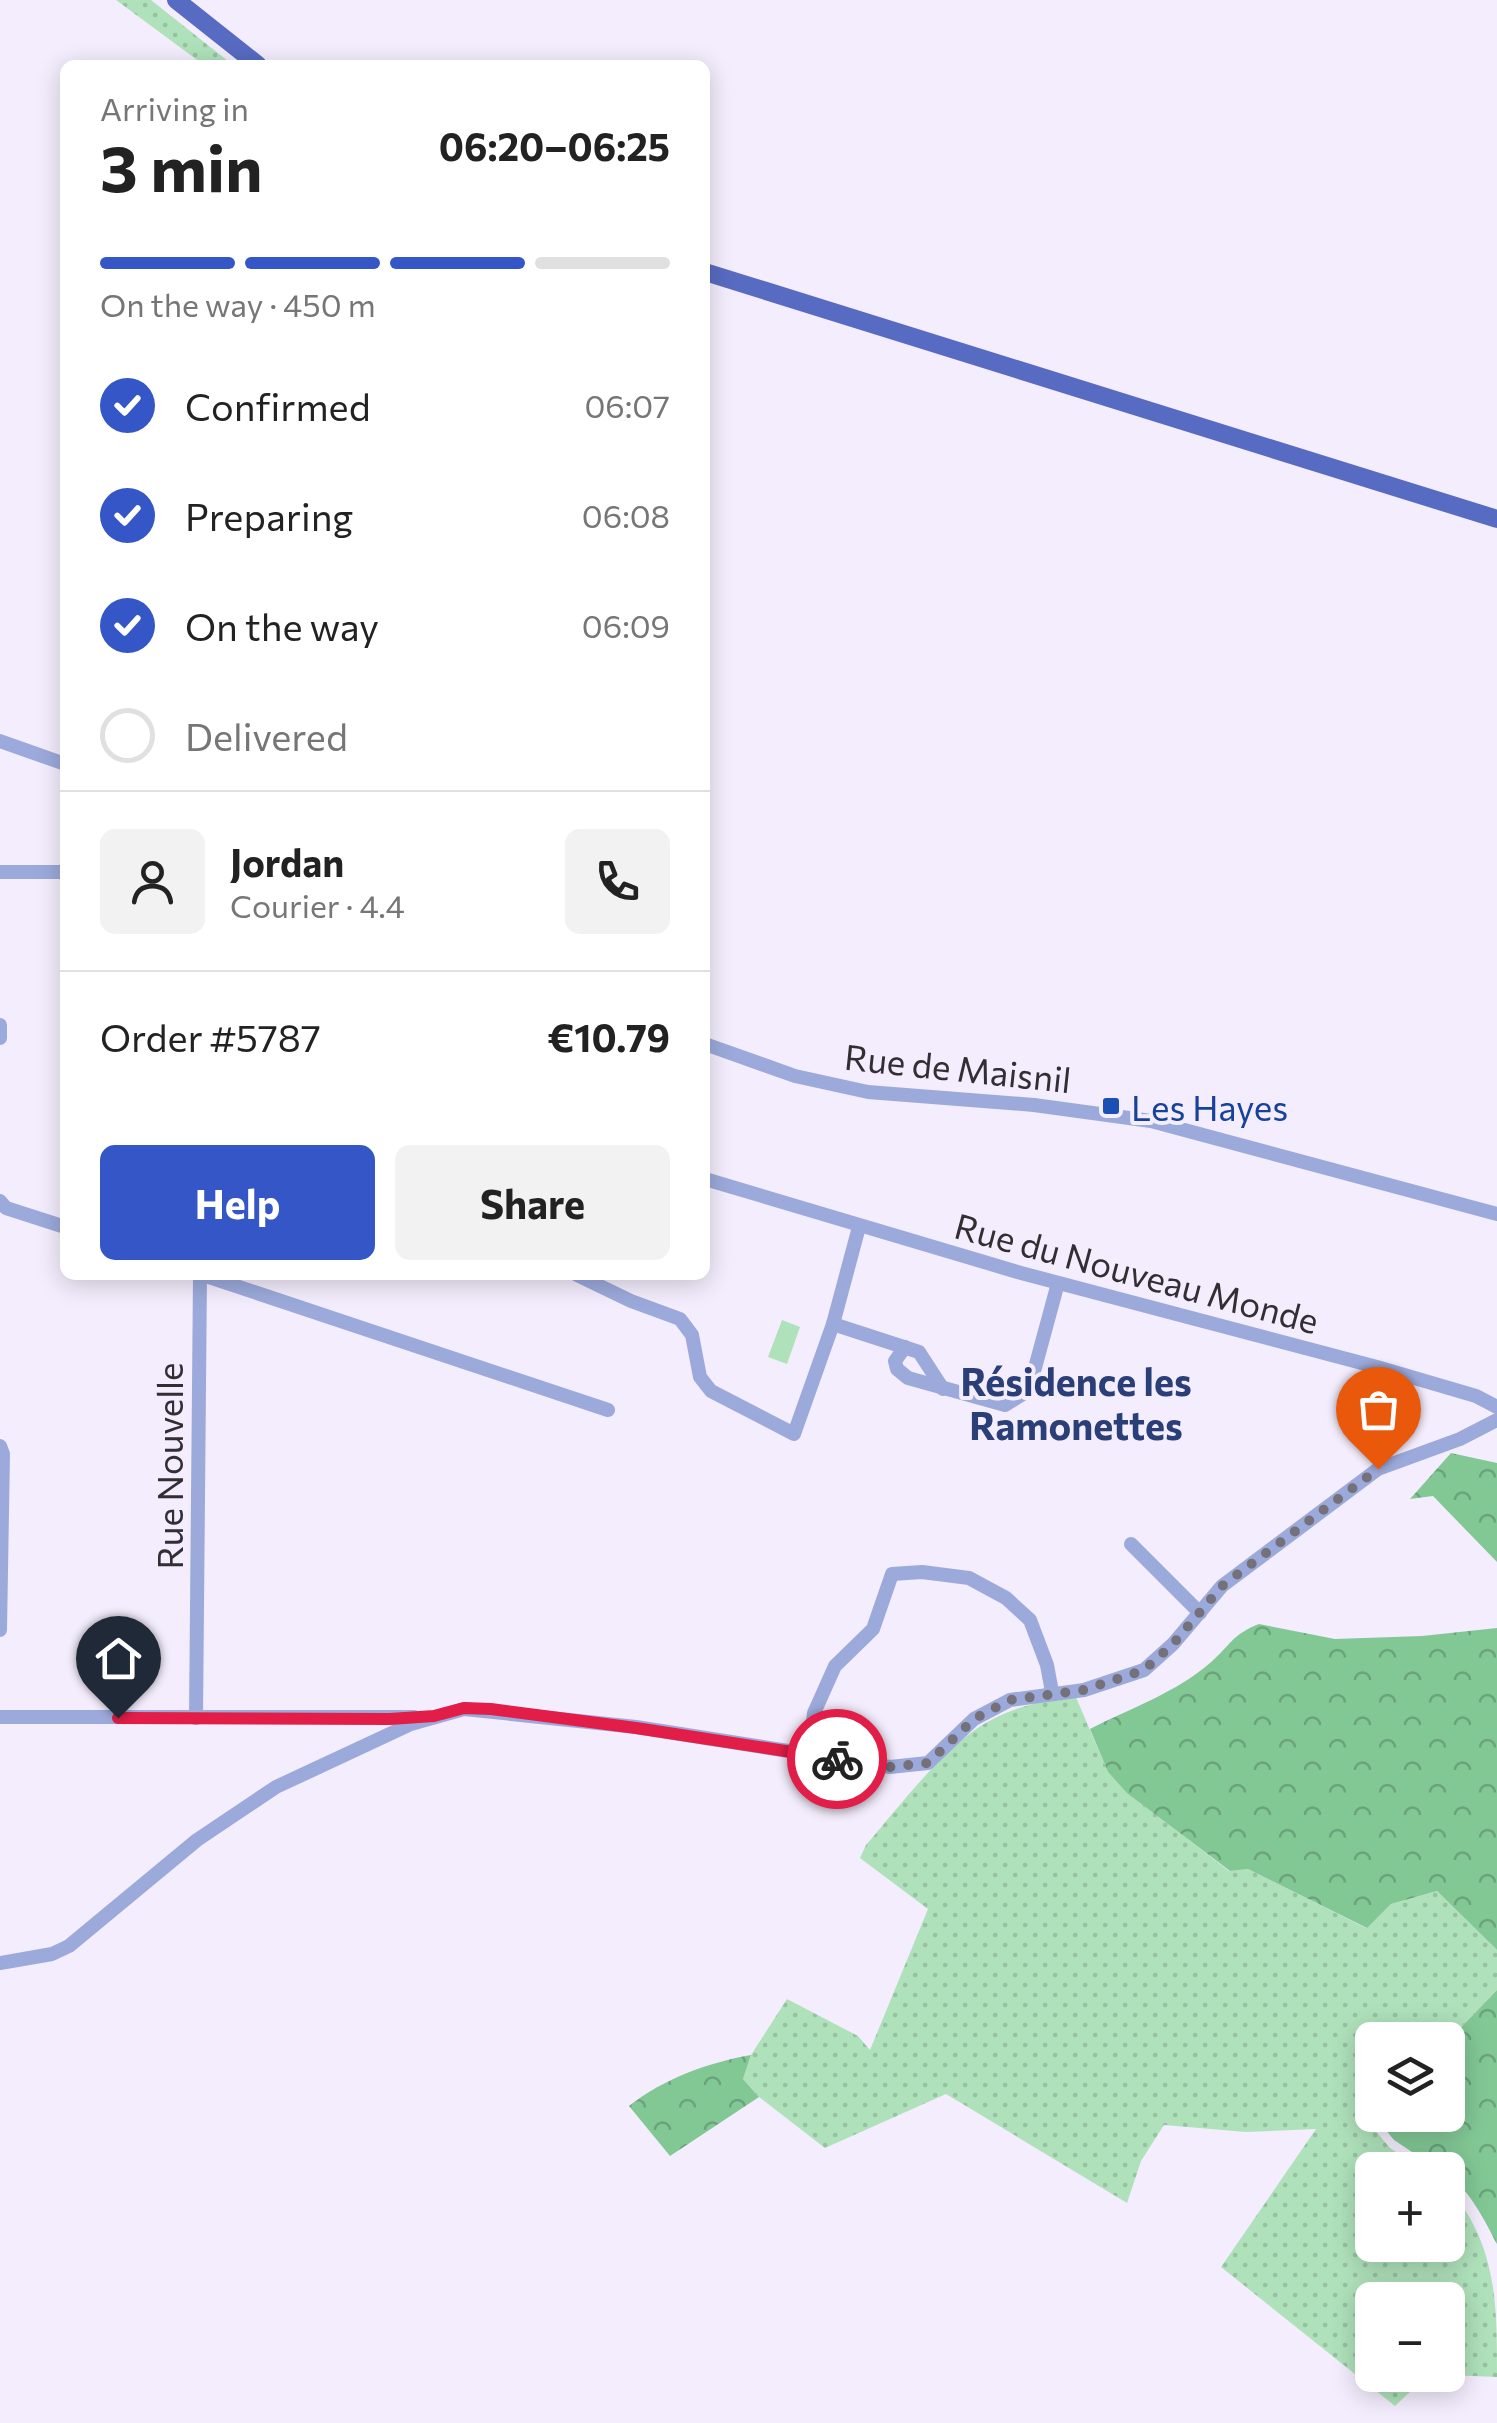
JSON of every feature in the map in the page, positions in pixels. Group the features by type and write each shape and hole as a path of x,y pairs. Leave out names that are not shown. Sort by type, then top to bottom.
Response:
{"main road":[{"path":"176,0 252,60"},
{"path":"710,274 1497,519"}],"street":[{"path":"0,741 60,762"},
{"path":"0,872 60,872"},
{"path":"0,1025 0,1038"},
{"name":"Rue de Maisnil","path":"710,1046 794,1076 868,1092 1151,1121 1497,1214"},
{"name":"Rue du Nouveau Monde","path":"710,1182 1058,1283 1377,1367 1476,1396 1497,1407"},
{"path":"0,1201 6,1208 60,1225"},
{"path":"587,1280 680,1319 692,1335 700,1378 711,1391 794,1434 833,1324 859,1227"},
{"name":"Rue Nouvelle","path":"196,1718 202,1280"},
{"path":"217,1280 608,1410"},
{"path":"906,1348 898,1353 896,1370 908,1378 1005,1405 1029,1390 1058,1283"},
{"path":"833,1324 919,1352 943,1389"},
{"path":"0,1963 52,1954 70,1946 197,1840 303,1772 434,1716 464,1708 636,1728 890,1767 928,1763 974,1719 1010,1700 1084,1690 1144,1670 1173,1644 1222,1586 1378,1469 1460,1440 1497,1420"},
{"path":"0,1446 0,1630"},
{"path":"1131,1544 1200,1612"},
{"path":"809,1755 814,1713 835,1666 874,1629 892,1574 922,1572 969,1578 1006,1598 1030,1620 1047,1665 1052,1692"},
{"path":"0,1717 434,1716"}],"green space":[{"path":"116,0 151,0 227,60 197,60"},
{"path":"782,1320 800,1327 787,1364 768,1357"},
{"path":"1451,1453 1497,1463 1497,1562 1433,1496 1410,1499"},
{"path":"1259,1624 1335,1639 1497,1628 1497,1950 1437,1891 1391,1904 1367,1928 1248,1869 1230,1871 1127,1793 1108,1772 1090,1729 1183,1683 1237,1636"},
{"path":"1075,1695 1108,1772 1128,1793 1229,1871 1248,1869 1366,1928 1391,1904 1437,1891 1497,1950 1497,1990 1465,2023 1355,2022 1355,2132 1377,2132 1396,2152 1355,2152 1355,2262 1465,2262 1465,2211 1491,2275 1497,2377 1465,2376 1465,2282 1355,2282 1355,2374 1221,2267 1316,2129 1246,2132 1164,2125 1141,2161 1127,2203 946,2094 825,2148 759,2097 743,2079 751,2055 787,1999 858,2036 870,2050 928,1909 860,1858 866,1845 959,1743 993,1719 1033,1704"},
{"path":"1497,1990 1497,2244 1465,2191 1465,2152 1412,2152 1387,2132 1465,2132 1465,2023"},
{"path":"751,2055 743,2079 759,2097 670,2156 629,2106 687,2073"},
{"path":"1377,2392 1410,2392 1395,2406"}],"way so far":[{"path":"837,1759 890,1767 928,1763 974,1719 1010,1700 1084,1690 1144,1670 1173,1644 1222,1586 1378,1469"}],"place":[{"name":"Les Hayes","path":"1111,1106"}],"district":[{"name":"Résidence les Ramonettes","path":"1076,1402"}],"route":[{"path":"118,1718 390,1719 434,1716 464,1708 491,1709 837,1759"}]}
